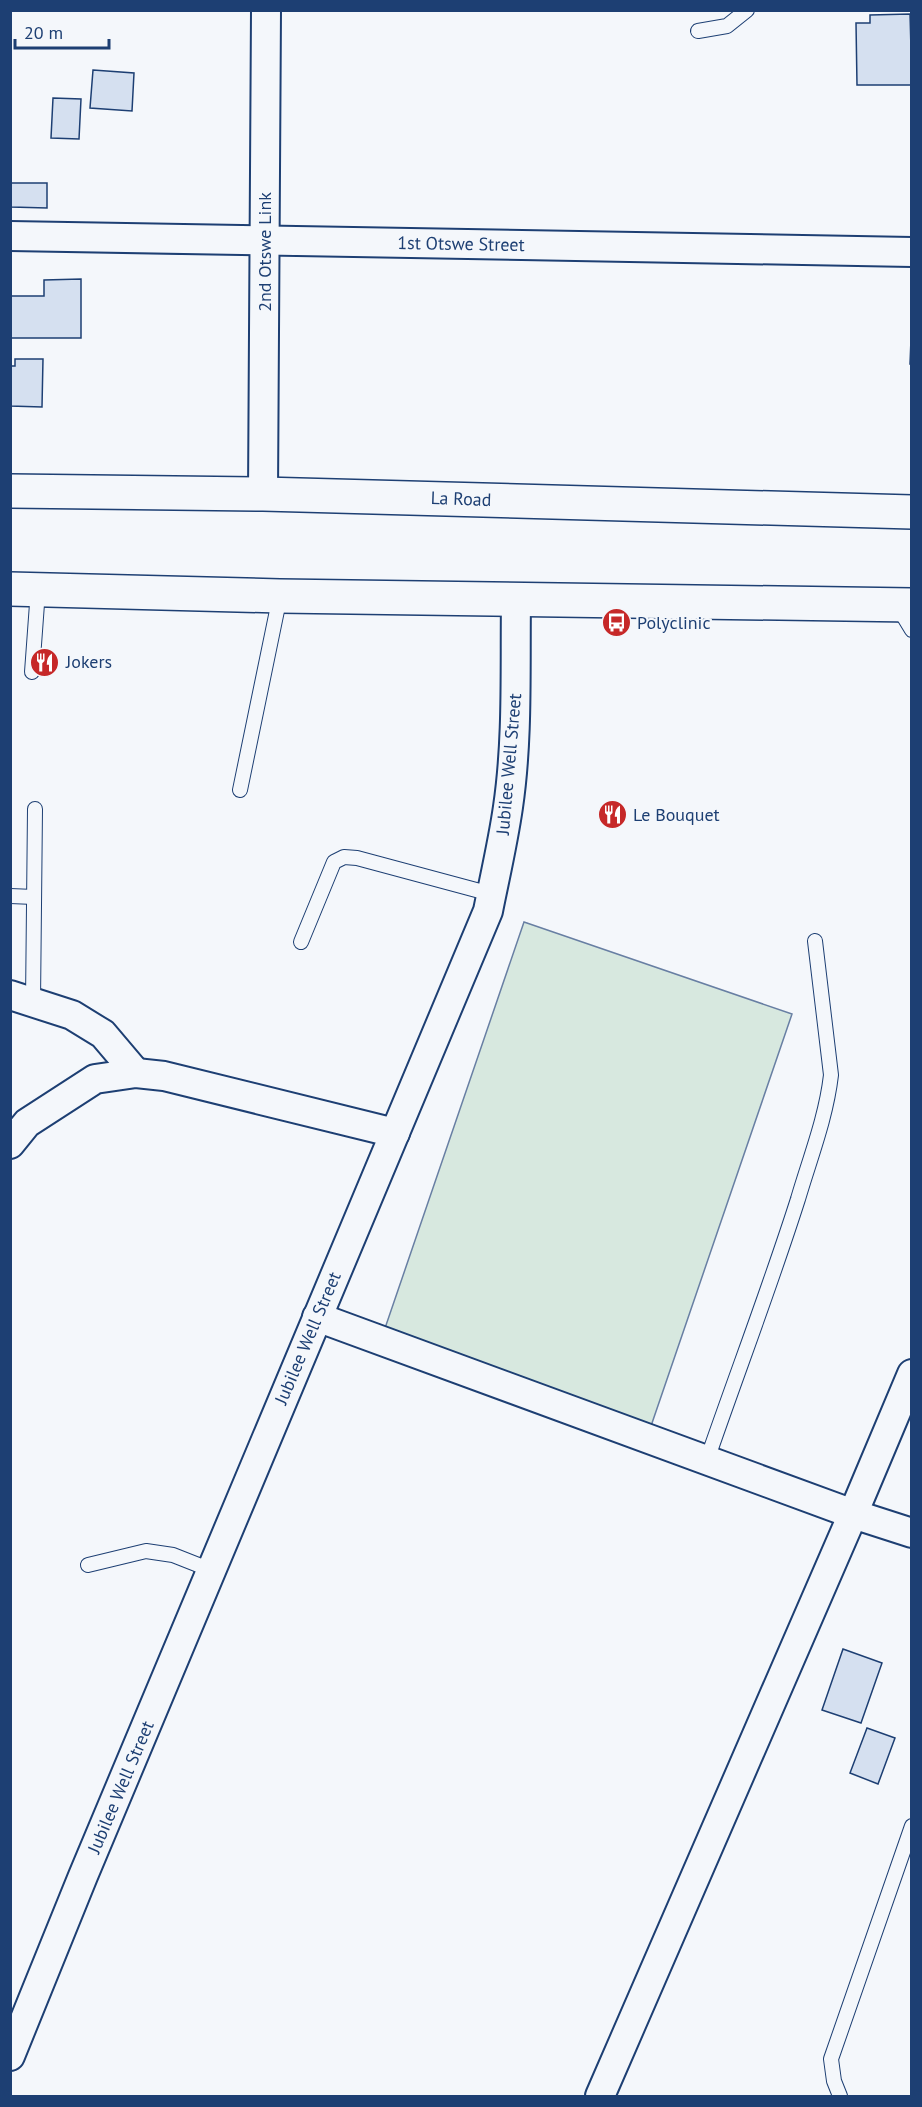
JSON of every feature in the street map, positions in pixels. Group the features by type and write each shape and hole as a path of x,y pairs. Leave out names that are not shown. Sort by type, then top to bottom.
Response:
{"main road":[{"name":"La Road","path":"10,492 263,494 912,512"},
{"path":"24,589 516,600 907,613"}],"street":[{"name":"2nd Otswe Link","path":"263,494 266,10"},
{"name":"1st Otswe Street","path":"10,236 912,252"},
{"name":"Jubilee Well Street","path":"10,2056 488,911 508,805 515,720 516,600"},
{"path":"22,998 72,1015 103,1034 136,1073"},
{"path":"10,1144 27,1123 95,1079 136,1073 164,1077 395,1133"},
{"path":"317,1317 853,1514 912,1533"},
{"path":"600,2097 912,1374"}],"lane":[{"path":"698,30 727,26 747,10"},
{"path":"24,589 32,672"},
{"path":"240,790 280,596"},
{"path":"22,998 34,897 35,810"},
{"path":"301,942 334,862 344,857 357,858 491,894"},
{"path":"10,897 34,897"},
{"path":"707,1460 784,1241 829,1094 831,1075 815,941"},
{"path":"88,1565 146,1551 173,1555 211,1570"},
{"path":"840,2097 834,2081 831,2059 912,1826"}],"shaded area":[{"path":"524,922 792,1014 651,1426 383,1334"}],"building":[{"path":"910,14 912,85 857,85 856,23 870,23 870,15"},
{"path":"93,70 134,73 132,111 90,108"},
{"path":"53,98 81,99 79,139 51,138"},
{"path":"11,183 47,183 47,208 11,207"},
{"path":"81,279 81,338 11,338 11,296 44,296 44,280"},
{"path":"912,314 912,364 910,364"},
{"path":"15,359 43,359 42,407 10,406 10,366 15,366"},
{"path":"843,1649 882,1663 861,1723 822,1710"},
{"path":"867,1728 895,1738 878,1784 850,1773"}],"place":[{"name":"Polyclinic","path":"616,623"},
{"name":"Jokers","path":"45,662"},
{"name":"Le Bouquet","path":"612,815"}]}
